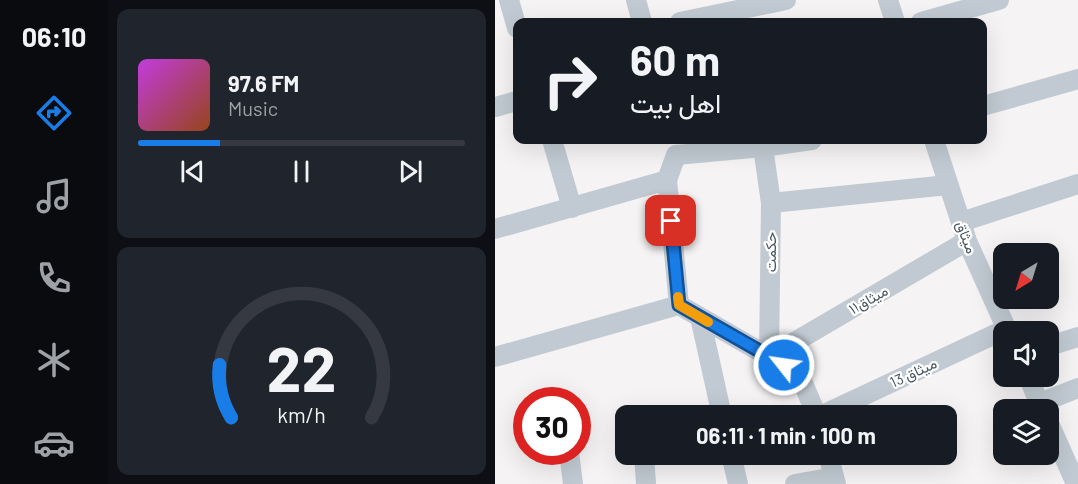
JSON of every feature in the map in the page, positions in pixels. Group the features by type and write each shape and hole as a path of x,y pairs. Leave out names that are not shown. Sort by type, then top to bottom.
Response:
{"street":[{"path":"509,0 514,18"},
{"path":"636,0 641,18"},
{"path":"699,18 786,0"},
{"path":"888,0 894,18"},
{"path":"935,18 999,0"},
{"path":"987,105 1078,80"},
{"path":"495,107 513,102"},
{"path":"553,144 572,208"},
{"path":"679,305 667,180 676,156 784,144"},
{"name":"میثاق","path":"935,144 967,241 1003,321"},
{"name":"حکمت","path":"763,147 771,203 769,357"},
{"path":"495,229 667,180"},
{"path":"771,203 948,185"},
{"path":"961,222 1076,191"},
{"name":"میثاق۱۱","path":"769,357 967,241"},
{"path":"495,357 679,305 799,374 813,405"},
{"path":"700,317 720,405"},
{"name":"میثاق 13","path":"842,405 993,336"},
{"path":"1059,343 1078,337"},
{"path":"1055,399 1078,388"},
{"path":"1059,436 1070,451 1076,484"},
{"path":"571,465 573,484"},
{"path":"645,465 646,484"},
{"path":"734,465 738,484"},
{"path":"795,484 835,481 831,465"}],"slow traffic":[{"path":"678,297 679,305 708,322"}],"route":[{"path":"671,221 679,305 784,365"}]}
